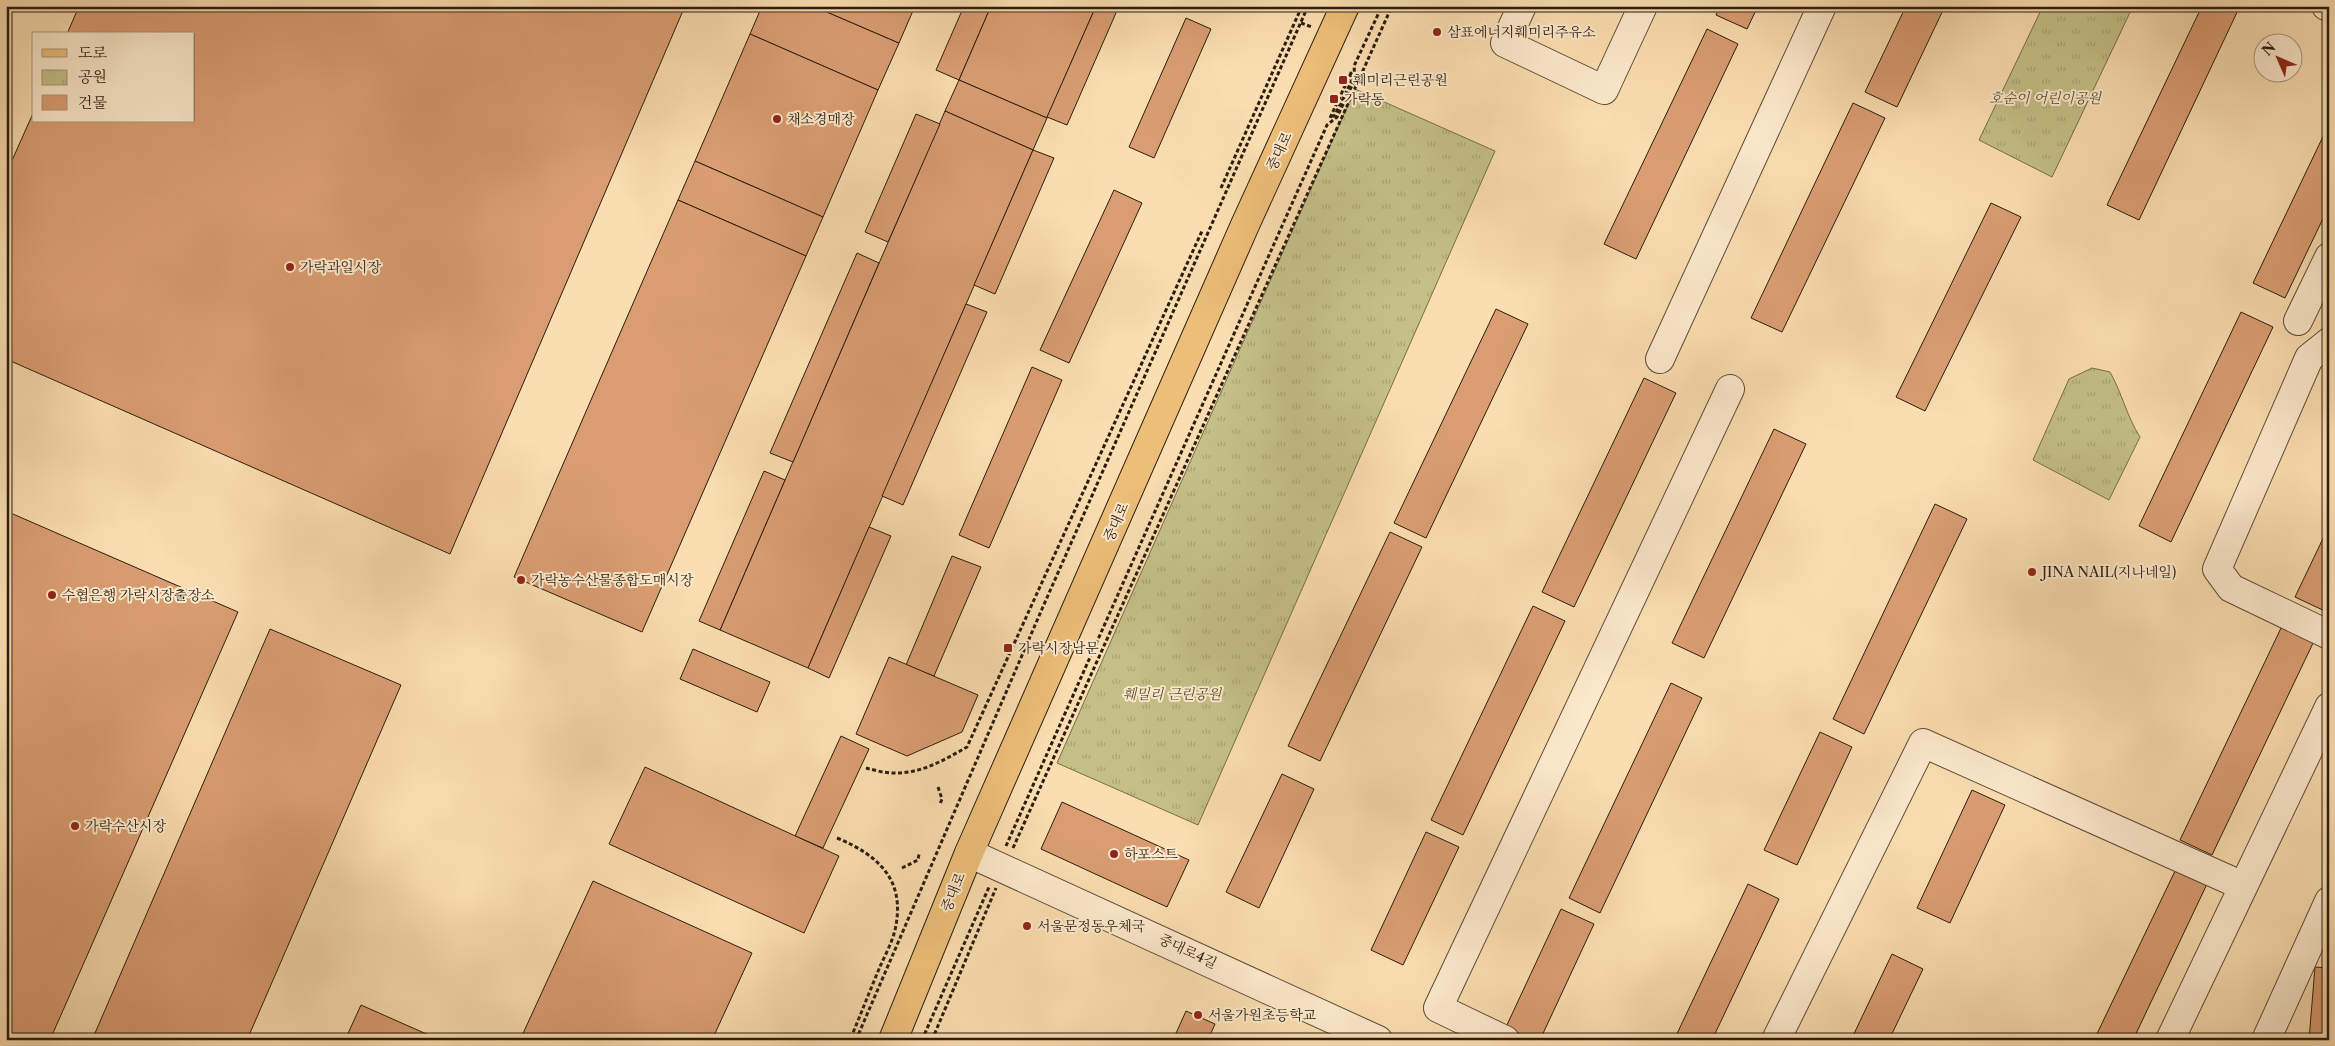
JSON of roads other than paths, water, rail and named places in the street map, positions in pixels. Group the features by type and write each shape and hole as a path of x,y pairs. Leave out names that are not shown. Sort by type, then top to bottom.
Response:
{"main road":[{"name":"중대로","path":"893,1040 969,853 1245,225 1345,6"}],"street":[{"path":"1522,6 1505,43 1604,90 1643,6"},
{"path":"1660,359 1822,6"},
{"path":"2298,321 2329,257"},
{"path":"2329,342 2309,358 2217,569 2231,588 2329,635"},
{"path":"1506,1040 1438,1008 1730,388"},
{"path":"2170,1040 2329,706"},
{"path":"1776,1040 1923,743 2243,886"},
{"name":"중대로4길","path":"969,853 1378,1040"},
{"path":"2266,1040 2329,901"}],"place":[{"name":"삼표에너지훼미리주유소","path":"1437,32"},
{"name":"훼미리근린공원","path":"1343,80"},
{"name":"가락동","path":"1334,99"},
{"name":"채소경매장","path":"777,119"},
{"name":"가락과일시장","path":"290,267"},
{"name":"JINA NAIL(지나네일)","path":"2032,572"},
{"name":"가락농수산물종합도매시장","path":"521,580"},
{"name":"수협은행 가락시장출장소","path":"52,595"},
{"name":"가락시장남문","path":"1008,648"},
{"name":"가락수산시장","path":"75,826"},
{"name":"하포스트","path":"1114,854"},
{"name":"서울문정동우체국","path":"1027,926"},
{"name":"서울가원초등학교","path":"1198,1015"}],"park label":[{"name":"호순이 어린이공원","path":"2045,98"},
{"name":"훼밀리 근린공원","path":"1172,694"}]}
